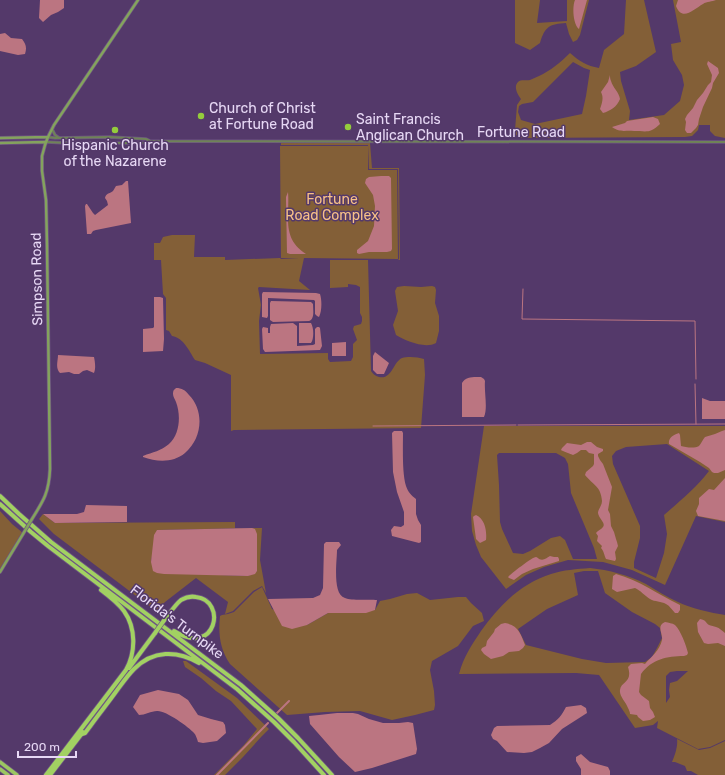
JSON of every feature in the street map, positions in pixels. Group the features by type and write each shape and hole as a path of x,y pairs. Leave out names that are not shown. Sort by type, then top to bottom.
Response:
{"highway":[{"name":"Florida's Turnpike","path":"0,496 51,542 241,685 278,718 332,775"},
{"name":"Florida's Turnpike","path":"0,504 36,537 237,689 274,722 324,775"},
{"path":"46,775 126,670 132,654 132,634 127,616 119,605 80,571"},
{"path":"50,775 82,734 155,633 165,619 181,601 192,596 204,599 212,607 214,618 213,624 208,632 204,636 194,639 183,636 150,616"},
{"path":"82,734 85,733 128,675 140,663 155,656 170,654 186,656 202,664 237,689"},
{"path":"0,762 17,775"},
{"path":"0,769 8,775"}],"main road":[{"name":"Simpson Road","path":"0,572 45,498 50,480 46,200 42,171 42,156 52,129 138,0"},
{"name":"Fortune Road","path":"0,138 48,137"},
{"name":"Fortune Road","path":"0,143 46,142"}],"street":[{"path":"52,129 55,135 60,138"},
{"name":"Fortune Road","path":"48,137 119,137 146,139 150,141"},
{"name":"Fortune Road","path":"46,142 68,144 146,143 150,141 725,142"}],"green space":[{"path":"515,0 540,0 537,23 567,21 567,0 589,0 580,35 577,40 573,42 566,23 556,24 546,29 540,43 530,50 515,43"},
{"path":"626,0 644,0 656,52 636,66 620,72 621,81 630,111 629,120 664,115 680,101 684,85 682,75 673,60 671,44 681,42 673,0 725,0 725,138 715,136 710,131 710,125 699,125 698,130 692,136 685,137 520,138 515,134 517,105 521,99 516,89 519,81 530,80 543,74 563,60 570,53 583,63 599,68 604,50 624,34","holes":["573,62 590,70 582,114 535,124 521,120 518,112 519,106 533,102"]},
{"path":"281,143 370,143 372,168 399,168 400,260 398,260 398,169 369,169 368,145 281,145"},
{"name":"Fortune Road Complex","path":"280,146 368,146 368,170 397,170 398,259 304,258 299,281 310,290 259,287 261,305 259,321 260,354 328,353 328,359 330,362 351,361 353,357 353,344 357,340 353,329 354,326 361,324 362,321 360,313 360,287 348,284 348,287 330,288 330,260 368,260 371,371 376,376 383,377 390,373 396,363 402,358 413,357 424,359 425,375 421,428 231,431 231,375 195,360 183,342 172,336 169,331 166,330 166,298 163,294 161,260 154,260 154,243 160,243 163,237 172,235 195,235 194,257 225,257 225,260 280,258 299,259 281,258"},
{"path":"397,287 435,287 435,303 439,316 439,331 436,343 432,345 421,345 405,340 396,335 393,325 398,311 395,291"},
{"path":"484,426 725,426 725,522 696,516 665,585 632,570 603,562 568,560 544,567 526,575 506,589 481,557 472,531 471,514","holes":["667,444 709,471 693,489 664,515 667,534 664,553 656,578 634,568 640,538 640,526 613,464 612,456 616,451 626,447","499,453 556,453 565,458 568,464 571,493 594,548 597,559 573,559 565,540 560,536 551,538 523,554 513,553 500,522 497,455"]},
{"path":"0,511 23,533 0,571"},
{"path":"43,514 55,523 235,522 235,528 252,528 262,528 260,560 266,593 262,586 253,591 233,611 225,614 228,602 196,578 165,602 156,611 54,534 39,519","holes":["252,528 257,571 248,576 219,575 151,562 157,530"]},
{"path":"590,568 618,573 646,584 683,604 701,610 725,615 725,740 710,747 698,749 657,728 658,721 653,725 635,728 599,675 576,673 459,674 471,646 481,631 503,604 512,596 530,583 551,574","holes":["598,571 605,593 632,612 660,628 662,638 652,657 645,662 606,663 582,659 526,645 518,629 547,609 578,595 574,573","688,671 677,681 670,683 670,697 666,703 666,676 670,672"]},
{"path":"262,587 272,609 307,625 328,613 375,610 380,601 417,593 430,600 466,597 482,613 484,621 473,626 458,646 432,661 430,670 434,691 434,710 392,720 360,711 287,715 230,664 220,641 220,616 234,612 254,592"},
{"path":"183,661 186,661 237,698 269,729 225,775 214,775 244,745 257,729 231,701 185,667"},
{"path":"677,739 699,750 710,748 725,741 725,775 698,775 691,771 687,771 685,766 672,762 676,750"}],"shaded area":[{"path":"40,0 64,0 64,8 51,15 43,22 39,18"},
{"path":"575,0 587,0 579,29 575,23"},
{"path":"678,0 716,0 705,3 685,14 681,13 676,6"},
{"path":"5,33 11,38 22,39 26,46 25,54 18,55 0,51 0,34"},
{"path":"708,61 718,68 719,73 703,107 698,125 691,133 687,133 685,130 685,119 711,82 712,75 707,64"},
{"path":"610,75 610,79 620,99 613,108 603,113 600,109 603,98 601,92 608,82"},
{"path":"653,117 658,119 660,124 651,131 623,131 612,127 627,121"},
{"path":"389,176 391,178 392,249 391,251 387,252 369,252 359,254 357,253 357,250 368,241 374,226 375,206 373,195 365,183 366,179 369,177"},
{"path":"128,181 131,223 96,230 91,234 87,234 86,204 95,215 108,205 105,198 106,195 113,191 116,186 122,185"},
{"path":"288,192 288,226 290,234 298,248 306,254 287,253 286,197"},
{"path":"263,292 320,294 321,312 319,317 315,314 314,300 268,298 268,316 267,318 262,317"},
{"path":"154,297 163,298 163,351 143,352 143,329 154,327"},
{"path":"271,301 311,302 313,304 312,318 309,321 273,322 270,320"},
{"path":"293,323 297,326 297,346 315,344 315,329 317,327 320,328 322,346 320,350 265,352 263,349 263,327 268,328 268,333 270,333 271,324"},
{"path":"299,323 311,323 313,328 313,339 311,343 299,343"},
{"path":"346,342 346,356 332,356 332,343"},
{"path":"375,352 389,363 384,374 377,374 373,370 373,356"},
{"path":"58,355 94,357 94,373 87,370 79,374 69,372 60,373 57,367"},
{"path":"481,377 485,381 486,409 484,417 462,417 462,383 468,378"},
{"path":"176,388 182,389 186,392 198,409 199,425 195,440 185,453 175,459 159,461 143,457 160,450 173,440 177,430 179,418 178,407 173,395 173,391"},
{"path":"702,398 710,401 725,401 725,419 702,419"},
{"path":"725,430 725,470 718,473 712,472 700,462 669,444 671,437 679,433 681,446 690,448 697,447 705,437"},
{"path":"394,431 402,431 403,433 405,481 409,492 416,499 416,514 421,525 421,542 419,543 392,536 391,530 394,526 401,527 404,525 404,512 397,492 393,472 392,433"},
{"path":"591,442 597,447 603,449 598,456 603,464 612,487 608,510 610,514 611,526 618,546 615,552 615,561 606,559 601,548 602,546 597,541 598,536 596,533 604,525 598,513 602,501 600,492 585,475 594,464 594,454 589,453 586,450 581,450 573,455 561,450 567,443 581,445"},
{"path":"725,478 725,521 698,516 696,511 699,504 699,498 709,489 714,490"},
{"path":"86,505 127,506 127,522 55,523 43,514 77,514 84,512"},
{"path":"476,515 482,519 486,529 486,540 480,543 476,539 473,517"},
{"path":"255,529 257,534 257,571 255,574 248,576 164,574 153,571 151,562 154,535 157,530"},
{"path":"326,542 339,542 341,545 337,550 336,577 338,590 341,595 345,598 352,599 377,600 375,610 366,613 328,613 307,625 292,629 282,626 268,599 313,598 320,595 323,588 324,544"},
{"path":"550,556 558,557 559,561 533,569 514,580 508,577 536,557 542,560"},
{"path":"616,574 641,584 680,605 680,610 678,613 675,613 667,605 650,599 635,588 617,592 612,589 613,576"},
{"path":"700,619 709,625 719,628 725,633 725,646 718,643 704,643 698,632 697,623"},
{"path":"665,622 675,625 683,638 688,653 684,656 660,659 650,665 641,674 639,692 649,701 650,708 655,717 650,720 643,721 637,715 630,714 620,690 628,679 628,667 631,664 645,664 661,644 662,637 660,628"},
{"path":"505,623 516,628 525,645 519,651 509,652 503,656 491,659 481,650 486,646 487,641 495,629 501,624"},
{"path":"158,690 179,694 188,700 198,715 223,722 226,733 217,741 203,743 198,742 191,730 177,719 161,711 139,715 133,707 140,695"},
{"path":"581,705 586,708 587,713 562,729 549,743 532,752 507,752 497,741 493,739 491,735 494,728 497,726 550,725 560,717 566,707"},
{"path":"337,713 358,714 383,723 413,723 417,749 416,754 355,772 339,757 310,724 309,716"},
{"path":"581,754 590,762 608,767 610,775 581,775 581,769 576,761 576,757"}],"waterway":[{"path":"523,289 522,319 695,321 696,379"},
{"path":"695,384 696,424"},
{"path":"518,425 725,424"},
{"path":"373,426 516,425"},
{"path":"277,713 289,701"},
{"path":"217,775 268,723"}],"place":[{"name":"Church of Christ at Fortune Road","path":"201,116"},
{"name":"Saint Francis Anglican Church","path":"348,127"},
{"name":"Hispanic Church of the Nazarene","path":"115,130"}]}
